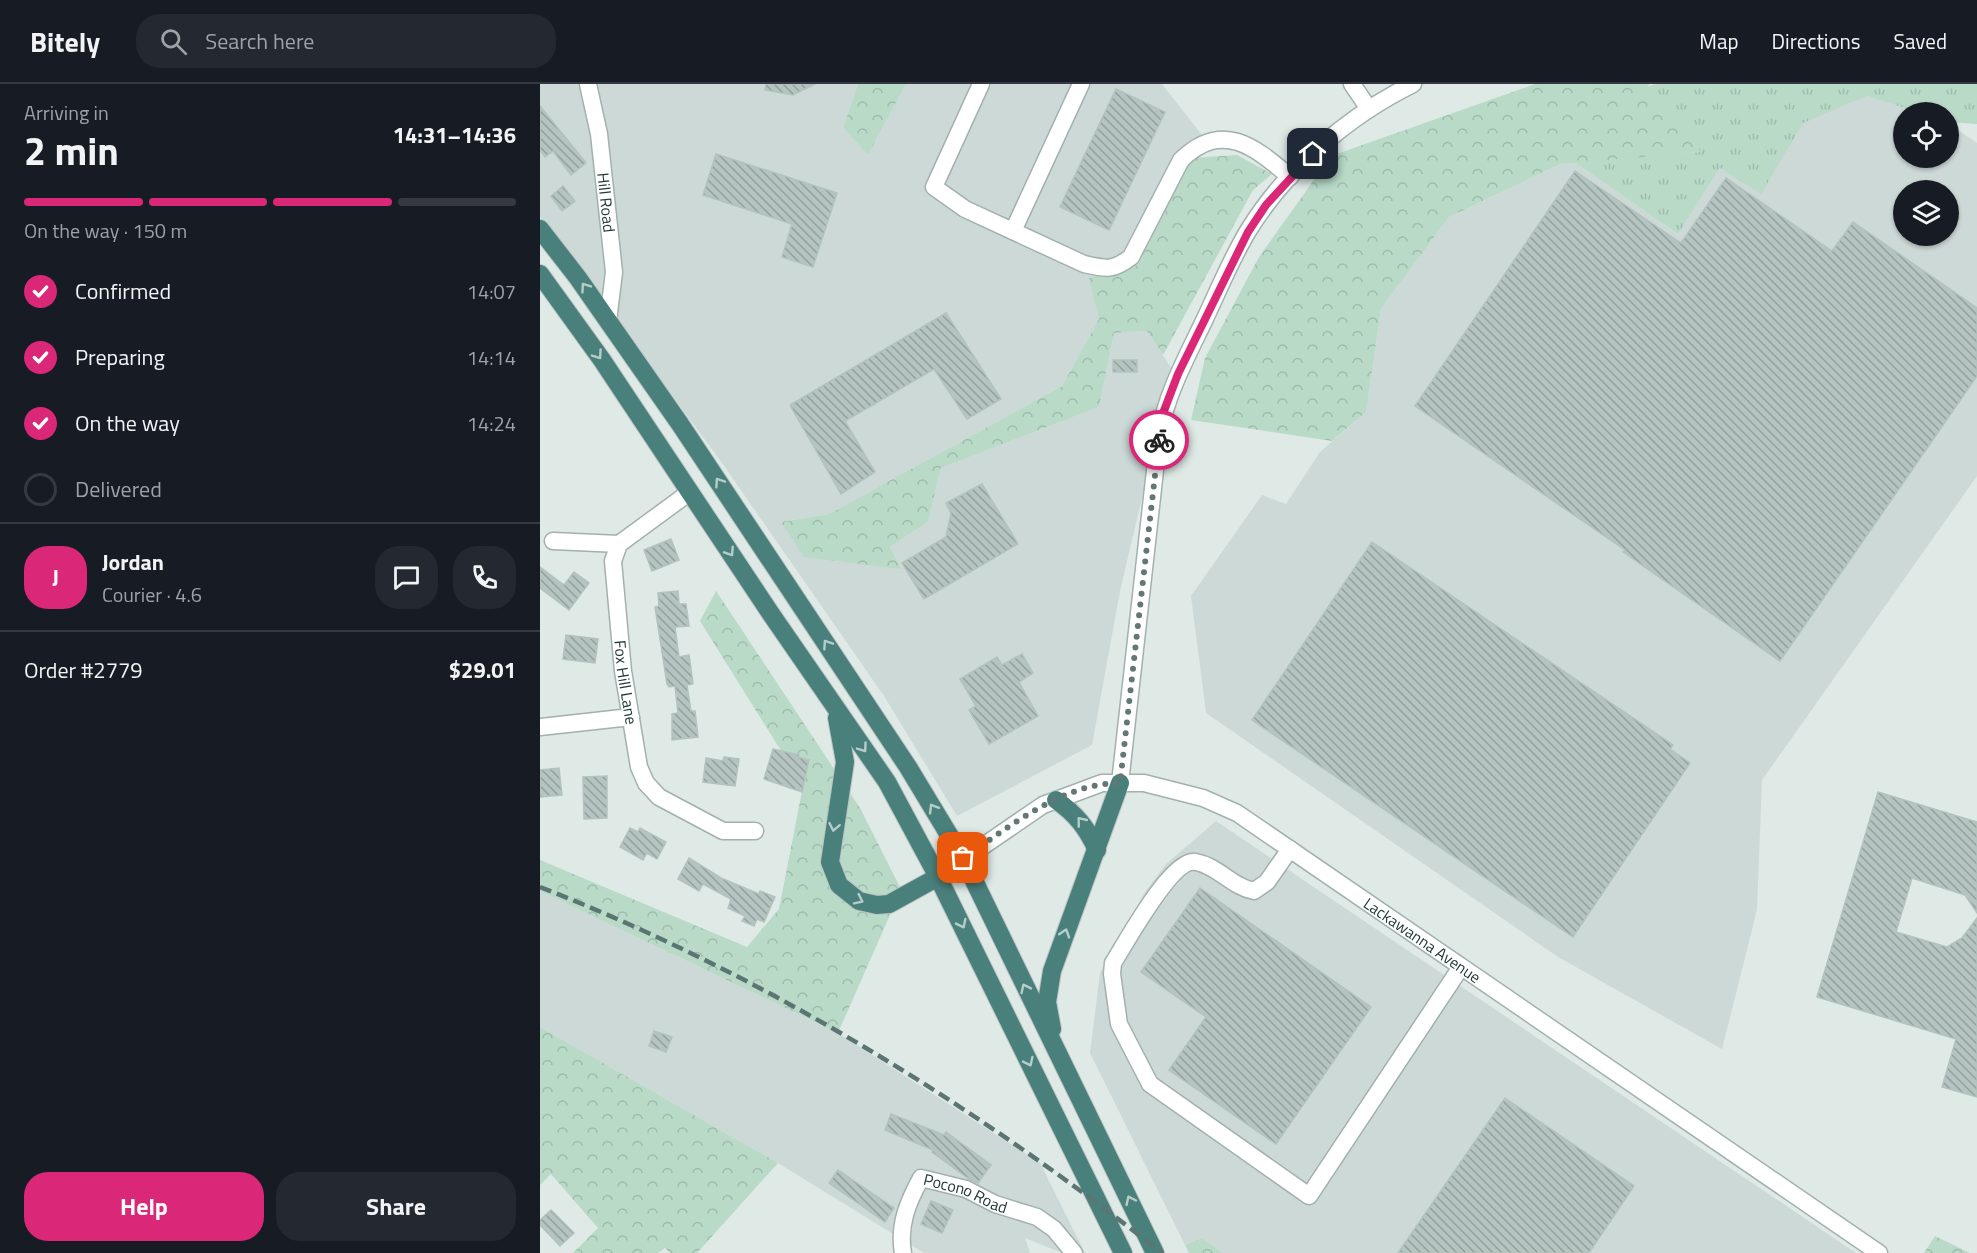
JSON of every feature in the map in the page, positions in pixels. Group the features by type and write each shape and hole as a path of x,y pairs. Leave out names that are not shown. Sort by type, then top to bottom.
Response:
{"highway":[{"path":"540,229 608,321 843,667 908,767 963,858 1155,1253"},
{"path":"540,274 886,782 938,877 1123,1253"},
{"path":"835,707 845,762 830,862 839,885 859,901 877,905 889,904 938,877"},
{"path":"1056,1051 1047,1002 1052,971 1120,783"},
{"path":"1056,800 1080,820 1097,850"}],"street":[{"name":"Hill Road","path":"588,84 599,134 614,272 608,321"},
{"path":"981,84 934,187 965,209 1084,264 1105,268 1119,267 1131,257 1181,160 1192,149 1209,142 1229,138 1264,154 1290,177"},
{"path":"1013,231 1081,84"},
{"path":"1352,84 1369,110"},
{"path":"1120,783 1162,416 1178,374 1248,232 1290,177 1324,143 1369,110 1413,84"},
{"path":"553,541 619,544 690,492"},
{"name":"Fox Hill Lane","path":"619,544 613,561 623,671 639,767 646,783 659,797 723,831 755,831"},
{"path":"540,727 631,717"},
{"name":"Lackawanna Avenue","path":"938,877 1043,805 1102,783 1144,783 1203,798 1237,813 1879,1253"},
{"path":"1290,849 1267,882 1254,891 1242,889 1196,862 1184,863 1171,875 1113,963 1112,974 1119,1024 1150,1084 1309,1196 1461,967"},
{"name":"Pocono Road","path":"903,1253 903,1222 908,1202 921,1178 966,1189 995,1204 1037,1217 1054,1229 1074,1253"}],"shaded area":[{"path":"540,84 858,84 843,128 868,155 906,84 1162,84 1202,135 1138,265 1099,319 1062,386 829,514 781,522 902,568 890,547 928,522 941,468 1099,407 1114,333 1147,331 1175,374 1152,455 1120,591 1092,745 957,816 884,696 722,463 540,216"},
{"path":"1867,96 1893,104 1893,168 1959,168 1959,131 1977,143 1977,476 1762,780 1757,910 1722,1049 1558,957 1206,713 1191,596 1262,495 1286,504 1320,452 1366,412 1381,309 1449,217 1560,164 1574,162 1678,234 1720,168 1761,193 1802,123"},
{"path":"1216,821 1856,1253 1223,1253 1202,1238 1185,1245 1090,1053 1100,973 1145,892 1166,864"},
{"path":"540,891 838,1033 1040,1163 1085,1253 1062,1253 1025,1238 1030,1253 924,1253 778,1163 540,1027"}],"green space":[{"path":"858,84 906,84 868,155 843,128"},
{"path":"1535,84 1649,84 1648,87 1701,152 1560,164 1449,217 1381,309 1366,412 1332,441 1191,420 1205,358 1259,257 1331,156"},
{"path":"1655,84 1977,84 1977,124 1959,123 1959,102 1893,102 1893,104 1867,96 1803,123 1761,194 1720,168 1678,234 1574,162 1700,152 1647,87"},
{"path":"1237,155 1272,174 1253,190 1163,355 1147,331 1114,333 1099,407 941,468 928,522 890,547 902,569 804,557 781,522 829,514 1062,386 1099,319 1089,278 1138,265 1191,158"},
{"path":"716,591 860,808 905,897 897,899 838,1033 540,891 540,860 747,947 779,909 803,786 700,621"},
{"path":"540,1027 778,1163 697,1253 670,1253 665,1248 658,1253 573,1253 598,1228 551,1174 540,1185"},
{"path":"1935,1236 1970,1253 1924,1253"},
{"path":"1202,1238 1223,1253 1189,1253 1185,1245"}],"building":[{"path":"766,84 815,84 793,95 765,90"},
{"path":"1116,89 1165,112 1109,230 1060,207"},
{"path":"540,106 586,163 571,175 553,151 545,157 540,150"},
{"path":"716,154 837,193 813,267 782,257 792,224 703,195"},
{"path":"1575,171 1681,243 1726,178 1832,251 1853,222 1977,308 1977,376 1780,661 1623,552 1625,550 1415,406"},
{"path":"563,186 575,201 562,211 551,196"},
{"path":"946,313 1001,399 967,419 934,369 845,421 875,472 841,494 790,405"},
{"path":"1113,360 1137,360 1137,372 1113,372"},
{"path":"982,484 1018,544 924,599 902,563 946,537 951,513 946,503"},
{"path":"671,539 679,560 652,571 644,550"},
{"path":"1372,542 1673,745 1670,749 1690,763 1573,937 1252,720"},
{"path":"540,567 564,585 574,572 589,583 569,610 540,588"},
{"path":"678,591 679,604 686,604 689,626 675,627 679,657 689,655 693,684 687,685 691,711 695,711 698,737 672,740 672,714 678,713 675,686 669,687 667,684 655,607 659,606 658,593"},
{"path":"566,635 598,639 595,663 563,659"},
{"path":"1022,654 1033,673 1019,682 1038,716 989,744 969,710 976,706 960,679 997,657 1002,665"},
{"path":"773,749 799,755 798,757 809,760 802,792 764,779"},
{"path":"724,757 739,759 735,786 703,782 706,758 723,761"},
{"path":"559,768 562,795 540,797 540,770"},
{"path":"607,776 607,818 584,819 583,777"},
{"path":"1878,792 1977,822 1977,913 1965,895 1912,878 1896,932 1947,947 1962,938 1977,918 1977,1097 1942,1087 1956,1039 1817,997"},
{"path":"630,828 638,832 640,828 666,842 657,859 647,853 643,860 620,847"},
{"path":"689,858 721,878 759,894 760,891 775,897 764,922 757,919 754,926 742,921 745,916 728,908 731,899 703,884 699,891 678,879"},
{"path":"1200,888 1371,1007 1276,1144 1169,1070 1206,1017 1141,972"},
{"path":"654,1031 672,1037 666,1052 649,1046"},
{"path":"1505,1098 1634,1186 1589,1253 1398,1253"},
{"path":"891,1114 944,1135 946,1132 991,1165 978,1183 969,1179 932,1152 933,1150 885,1130"},
{"path":"838,1170 894,1208 885,1222 829,1183"},
{"path":"931,1201 953,1210 942,1233 921,1224"},
{"path":"551,1210 574,1233 560,1246 540,1225 540,1220"}],"railway":[{"path":"540,887 706,960 864,1047 1017,1145 1162,1253"}],"way so far":[{"path":"963,858 1043,805 1102,783 1120,783 1159,440"}],"route":[{"path":"1159,440 1162,416 1178,374 1248,232 1266,205 1313,154"}]}
